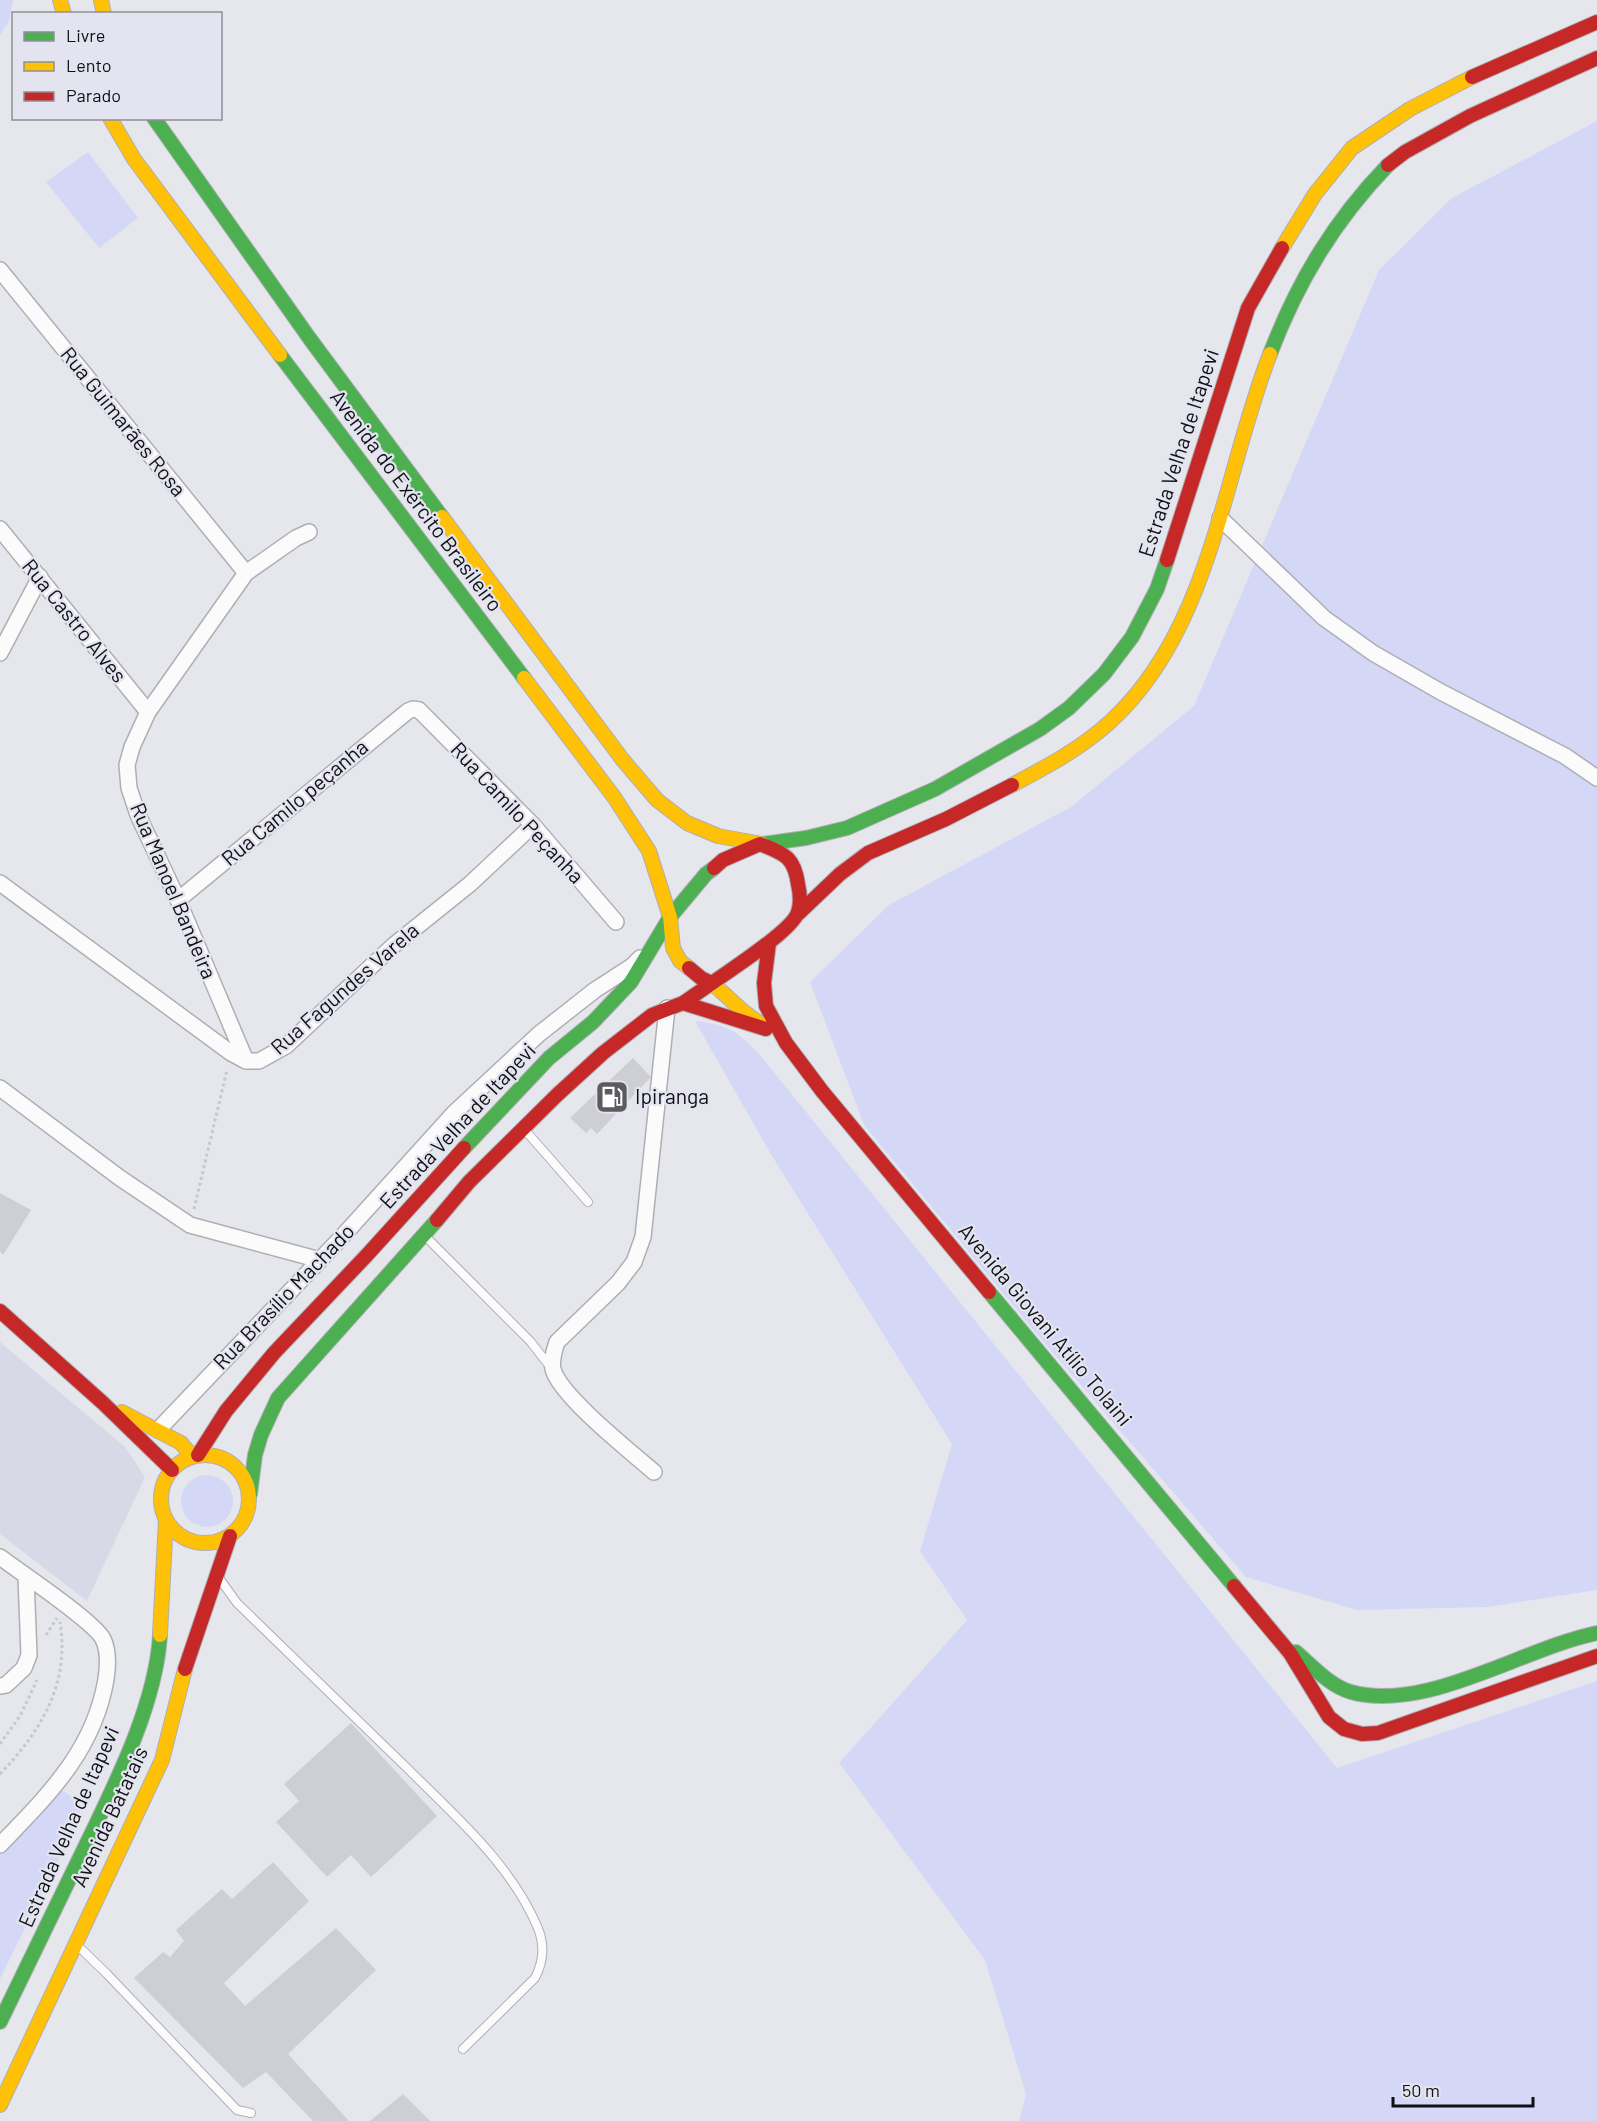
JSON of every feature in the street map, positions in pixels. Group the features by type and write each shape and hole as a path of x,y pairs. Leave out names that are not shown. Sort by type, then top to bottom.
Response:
{"main road":[{"name":"Estrada Velha de Itapevi","path":"195,1456 226,1411 274,1353 367,1255 494,1114 549,1058 593,1022 631,982 670,917 706,874 723,860 760,844 806,838 847,828 935,789 1040,729 1069,708 1104,674 1132,637 1157,589 1248,308 1315,194 1352,148 1410,110 1465,80 1597,22"},
{"path":"250,1494 242,1474 235,1466 218,1457 195,1456 181,1461 164,1481 161,1507 174,1530 183,1538 195,1542 219,1541 230,1536 239,1528 246,1518 249,1506 255,1455 261,1435 278,1398 391,1273 469,1182 603,1053 652,1015 683,1003 707,980 742,964 769,943 847,867 870,852 934,825 1052,764 1084,742 1119,712 1140,689 1160,659 1185,610 1220,518 1238,452 1287,310 1318,250 1358,198 1394,159 1449,126 1597,58"},
{"name":"Avenida do Exército Brasileiro","path":"111,120 134,159 306,391 614,797 649,851 670,917"},
{"name":"Avenida do Exército Brasileiro","path":"155,120 310,339 622,759 657,800 687,823 718,836 760,844"},
{"path":"760,844 786,855 796,868 801,894 798,914"},
{"path":"670,917 673,948 680,961 786,1043"},
{"path":"769,943 764,983 766,1006 786,1043"},
{"path":"683,1003 766,1029"},
{"name":"Avenida Giovani Atílio Tolaini","path":"786,1043 822,1091 1273,1632 1290,1653 1329,1717 1344,1729 1362,1734 1378,1733 1597,1656"},
{"path":"0,1311 103,1402 172,1470"},
{"path":"103,1402 181,1443 195,1456"},
{"name":"Estrada Velha de Itapevi","path":"0,2022 116,1783 135,1735 150,1687 159,1646 166,1519"},
{"name":"Avenida Batatais","path":"0,2105 162,1760 186,1665 230,1536"},
{"name":"Avenida Giovani Atílio Tolaini","path":"1273,1632 1330,1681 1349,1691 1375,1695 1396,1695 1427,1689 1567,1640 1597,1633"}],"street":[{"name":"Rua Guimarães Rosa","path":"0,270 246,573"},
{"path":"1220,518 1323,618 1373,653 1441,692 1566,756 1597,778"},
{"name":"Rua Castro Alves","path":"0,529 148,712"},
{"name":"Rua Manoel Bandeira","path":"246,1061 178,900 138,815 129,788 127,765 132,747 148,712 246,573 296,538 309,532"},
{"path":"0,653 40,577"},
{"name":"Rua Camilo Peçanha","path":"413,709 419,710 533,825 616,922"},
{"name":"Rua Camilo peçanha","path":"178,900 413,709"},
{"name":"Rua Fagundes Varela","path":"0,883 231,1053 246,1061 259,1061 286,1046 394,945 470,884 533,825"},
{"name":"Rua Brasílio Machado","path":"158,1430 320,1260 454,1113 540,1034 595,990 632,966 651,948"},
{"path":"654,1472 571,1399 553,1370 553,1354 557,1342 618,1283 634,1262 643,1237 668,1008"},
{"path":"0,1088 120,1178 190,1225 320,1260"},
{"path":"0,1557 87,1622 103,1637 108,1653 107,1673 97,1716 64,1775 0,1845"},
{"path":"0,1686 6,1685 24,1668 29,1655 26,1577"}],"lane":[{"path":"523,1128 588,1202"},
{"path":"423,1234 530,1341 553,1370"},
{"path":"217,1575 237,1603 472,1832 515,1886 538,1927 543,1950 542,1965 535,1978 463,2049"},
{"path":"75,1944 107,1974 237,2110 251,2113"}],"path":[{"path":"190,1225 231,1053"},
{"path":"0,1774 37,1730 52,1702 63,1641 59,1614"}],"shaded area":[{"path":"0,0 13,0 9,21 0,35"},
{"path":"1597,121 1597,1590 1487,1607 1357,1610 1246,1577 1037,1334 864,1125 810,982 889,905 1071,807 1194,706 1379,270 1452,198"},
{"path":"88,152 138,218 99,248 46,182"},
{"path":"695,1021 732,1030 760,1055 1337,1768 1597,1681 1597,2121 1019,2121 1026,2094 985,1960 839,1763 967,1620 920,1551 952,1444 772,1156"},
{"path":"0,1342 125,1447 145,1477 87,1601 0,1534"},
{"path":"202,1475 212,1475 226,1482 233,1501 226,1520 212,1527 202,1527 192,1523 185,1516 181,1506 181,1496 185,1486 192,1479"},
{"path":"63,1791 75,1801 81,1815 0,1979 0,1853 56,1792"}],"building":[{"name":"Ipiranga","path":"633,1058 651,1077 597,1134 591,1128 586,1133 570,1118"},
{"path":"0,1193 31,1210 3,1255 0,1251"},
{"path":"351,1723 437,1816 371,1877 351,1855 327,1877 276,1822 299,1801 284,1784"},
{"path":"273,1862 309,1901 224,1983 245,2006 336,1928 376,1970 288,2054 349,2121 313,2121 266,2072 243,2088 134,1978 163,1952 170,1957 184,1941 176,1930 222,1889 232,1899"},
{"path":"403,2094 430,2121 370,2121"}],"traffic: fast":[{"path":"155,120 310,339 442,517"},
{"path":"1270,354 1305,277 1319,253 1351,208 1388,165"},
{"path":"280,355 524,678"},
{"path":"762,844 806,838 847,828 935,789 1040,729 1069,708 1104,674 1132,637 1157,589 1167,560"},
{"path":"464,1148 549,1058 593,1022 631,982 670,917 706,874 714,868"},
{"path":"250,1494 255,1455 261,1435 278,1398 437,1220"},
{"path":"989,1292 1234,1586"},
{"path":"1296,1652 1322,1675 1343,1689 1380,1696 1411,1694 1442,1687 1568,1641 1597,1633"},
{"path":"0,2022 132,1745 151,1689 160,1635"}],"traffic: slow":[{"path":"60,0 63,12"},
{"path":"101,0 104,12"},
{"path":"1282,248 1315,194 1352,148 1410,109 1472,77"},
{"path":"111,120 134,159 280,355"},
{"path":"1012,785 1051,764 1100,731 1145,684 1171,642 1193,596 1210,548 1270,354"},
{"path":"442,517 622,759 657,800 687,823 718,836 762,844"},
{"path":"524,678 614,797 649,851 670,917 673,948 680,961 689,968"},
{"path":"712,983 762,1025"},
{"path":"122,1412 181,1443 192,1456"},
{"path":"205,1455 230,1462 242,1474 249,1499 242,1524 230,1536 205,1543 180,1536 168,1524 161,1499 168,1474 180,1462 205,1455"},
{"path":"160,1635 166,1519"},
{"path":"0,2105 162,1760 185,1669"}],"traffic: jam":[{"path":"1472,77 1597,22"},
{"path":"1388,165 1405,152 1470,116 1597,58"},
{"path":"1167,560 1248,308 1282,248"},
{"path":"798,914 840,874 868,853 946,819 1012,785"},
{"path":"689,968 701,978 712,983 785,929 794,920 799,909 799,891 794,867 786,857 776,851 760,844 723,860 714,868"},
{"path":"769,943 764,983 766,1006 786,1043 822,1091 989,1292"},
{"path":"437,1220 469,1182 603,1053 652,1015 683,1003 712,983"},
{"path":"683,1003 766,1029"},
{"path":"198,1455 226,1411 274,1353 464,1148"},
{"path":"0,1311 103,1403 172,1470"},
{"path":"185,1669 230,1536"},
{"path":"1234,1586 1290,1653 1329,1717 1344,1729 1362,1734 1378,1733 1597,1656"}],"place":[{"name":"Ipiranga","path":"612,1097"}]}
